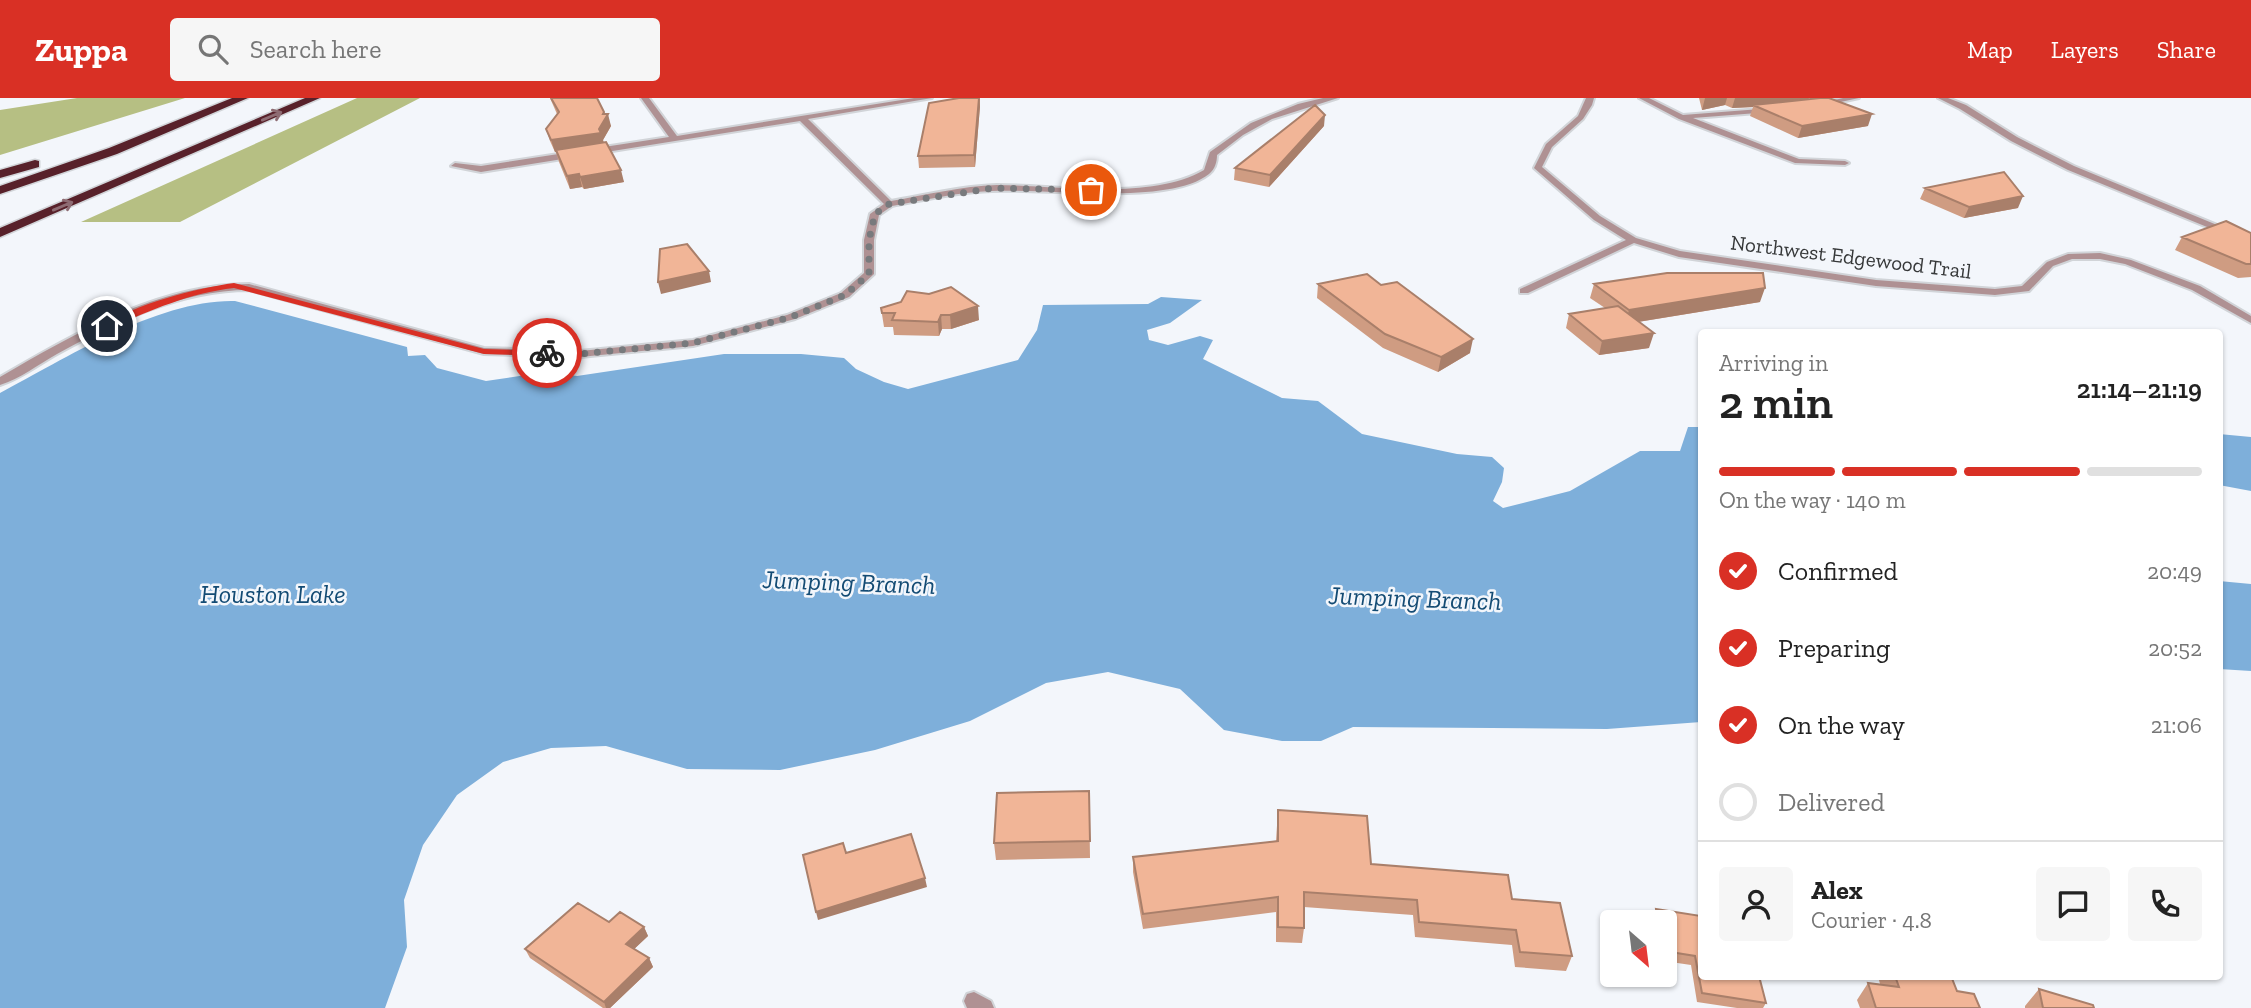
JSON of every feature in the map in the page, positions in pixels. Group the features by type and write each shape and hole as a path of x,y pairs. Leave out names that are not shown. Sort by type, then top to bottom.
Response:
{"highway":[{"path":"0,190 113,150 242,98"},
{"path":"0,233 314,98"},
{"path":"0,174 208,112"}],"street":[{"path":"645,98 675,139"},
{"path":"455,166 481,169 929,98"},
{"path":"0,382 143,310 222,286 249,287 484,351 580,354 693,343 791,317 845,295 869,274 869,240 875,214 889,204 994,188 1142,189 1178,182 1207,173 1213,163 1213,155 1231,136 1264,118 1334,98"},
{"name":"Northwest Edgewood Trail","path":"1590,98 1590,105 1577,121 1549,144 1538,167 1597,218 1633,240 1679,254 1762,267 1876,283 1995,292 2025,289 2050,264 2071,256 2100,256 2128,262 2196,288 2251,320"},
{"path":"1643,98 1682,117 1798,160 1844,163"},
{"path":"1808,107 1855,98"},
{"path":"1942,98 1963,107 2014,139 2071,168 2251,242"},
{"path":"1682,117 1783,109"},
{"path":"802,118 889,204"},
{"path":"1524,291 1633,240"}],"green space":[{"path":"77,98 185,98 0,155 0,110"},
{"path":"357,98 420,98 180,222 81,222"}],"water":[{"name":"Houston Lake","path":"1161,297 1202,300 1170,323 1147,330 1149,340 1168,345 1200,336 1213,340 1203,359 1282,398 1318,401 1362,434 1457,454 1492,457 1504,468 1502,482 1493,501 1503,508 1570,491 1640,451 1680,451 1688,427 1698,427 1698,722 1607,729 1353,727 1321,741 1282,741 1224,730 1180,689 1108,672 1046,683 970,721 875,750 780,770 687,769 606,746 551,748 503,762 457,795 423,845 404,900 407,947 385,1008 0,1008 0,393 114,333 145,320 206,303 235,301 407,347 408,356 425,355 437,368 486,381 546,372 577,376 724,354 801,354 844,358 856,369 908,389 1018,360 1037,330 1043,305 1148,304"},
{"path":"2223,434 2251,437 2251,491 2223,486"},
{"path":"2223,581 2251,584 2251,671 2223,669"}],"building":[{"path":"551,98 597,98 603,114 608,114 599,129 601,133 551,140 546,129 559,112"},
{"path":"979,98 974,155 918,156 929,103"},
{"path":"1829,98 1872,114 1802,126 1753,105"},
{"path":"1315,105 1325,115 1270,175 1235,168"},
{"path":"606,142 621,170 580,177 579,174 567,176 556,150"},
{"path":"2004,172 2023,196 1969,207 1925,188"},
{"path":"2226,221 2251,233 2251,264 2182,237"},
{"path":"687,244 709,271 658,282 660,249"},
{"path":"1667,273 1763,273 1765,288 1629,310 1594,284"},
{"path":"1367,274 1381,285 1397,282 1473,339 1441,357 1385,334 1318,284"},
{"path":"951,287 978,306 950,315 941,315 938,322 892,320 895,313 882,313 881,308 901,302 907,291 929,294"},
{"path":"1618,306 1654,333 1602,341 1569,314"},
{"path":"1089,791 1090,841 994,843 997,793"},
{"path":"1278,810 1367,816 1371,864 1508,875 1512,899 1560,903 1572,956 1520,952 1516,930 1419,922 1417,900 1304,892 1304,928 1278,927 1278,897 1143,914 1133,857 1278,841"},
{"path":"911,834 925,878 816,912 803,855 843,843 846,853"},
{"path":"578,903 609,922 620,912 644,927 626,944 649,958 604,1002 525,949"},
{"path":"1677,912 1698,916 1698,972 1695,956 1677,953"},
{"path":"1700,980 1760,980 1766,1003 1702,993"},
{"path":"1896,980 1953,980 1957,991 1974,994 1980,1008 1876,1008 1868,983 1899,987"},
{"path":"2039,989 2093,1005 2094,1008 2043,1008"}],"way so far":[{"path":"547,353 580,354 693,343 791,317 845,295 869,274 869,240 875,214 889,204 994,188 1091,190"}],"route":[{"path":"107,326 151,307 205,289 234,285 484,351 547,353"}],"water label":[{"name":"Jumping Branch","path":"849,582"},
{"name":"Jumping Branch","path":"1415,598"}]}
